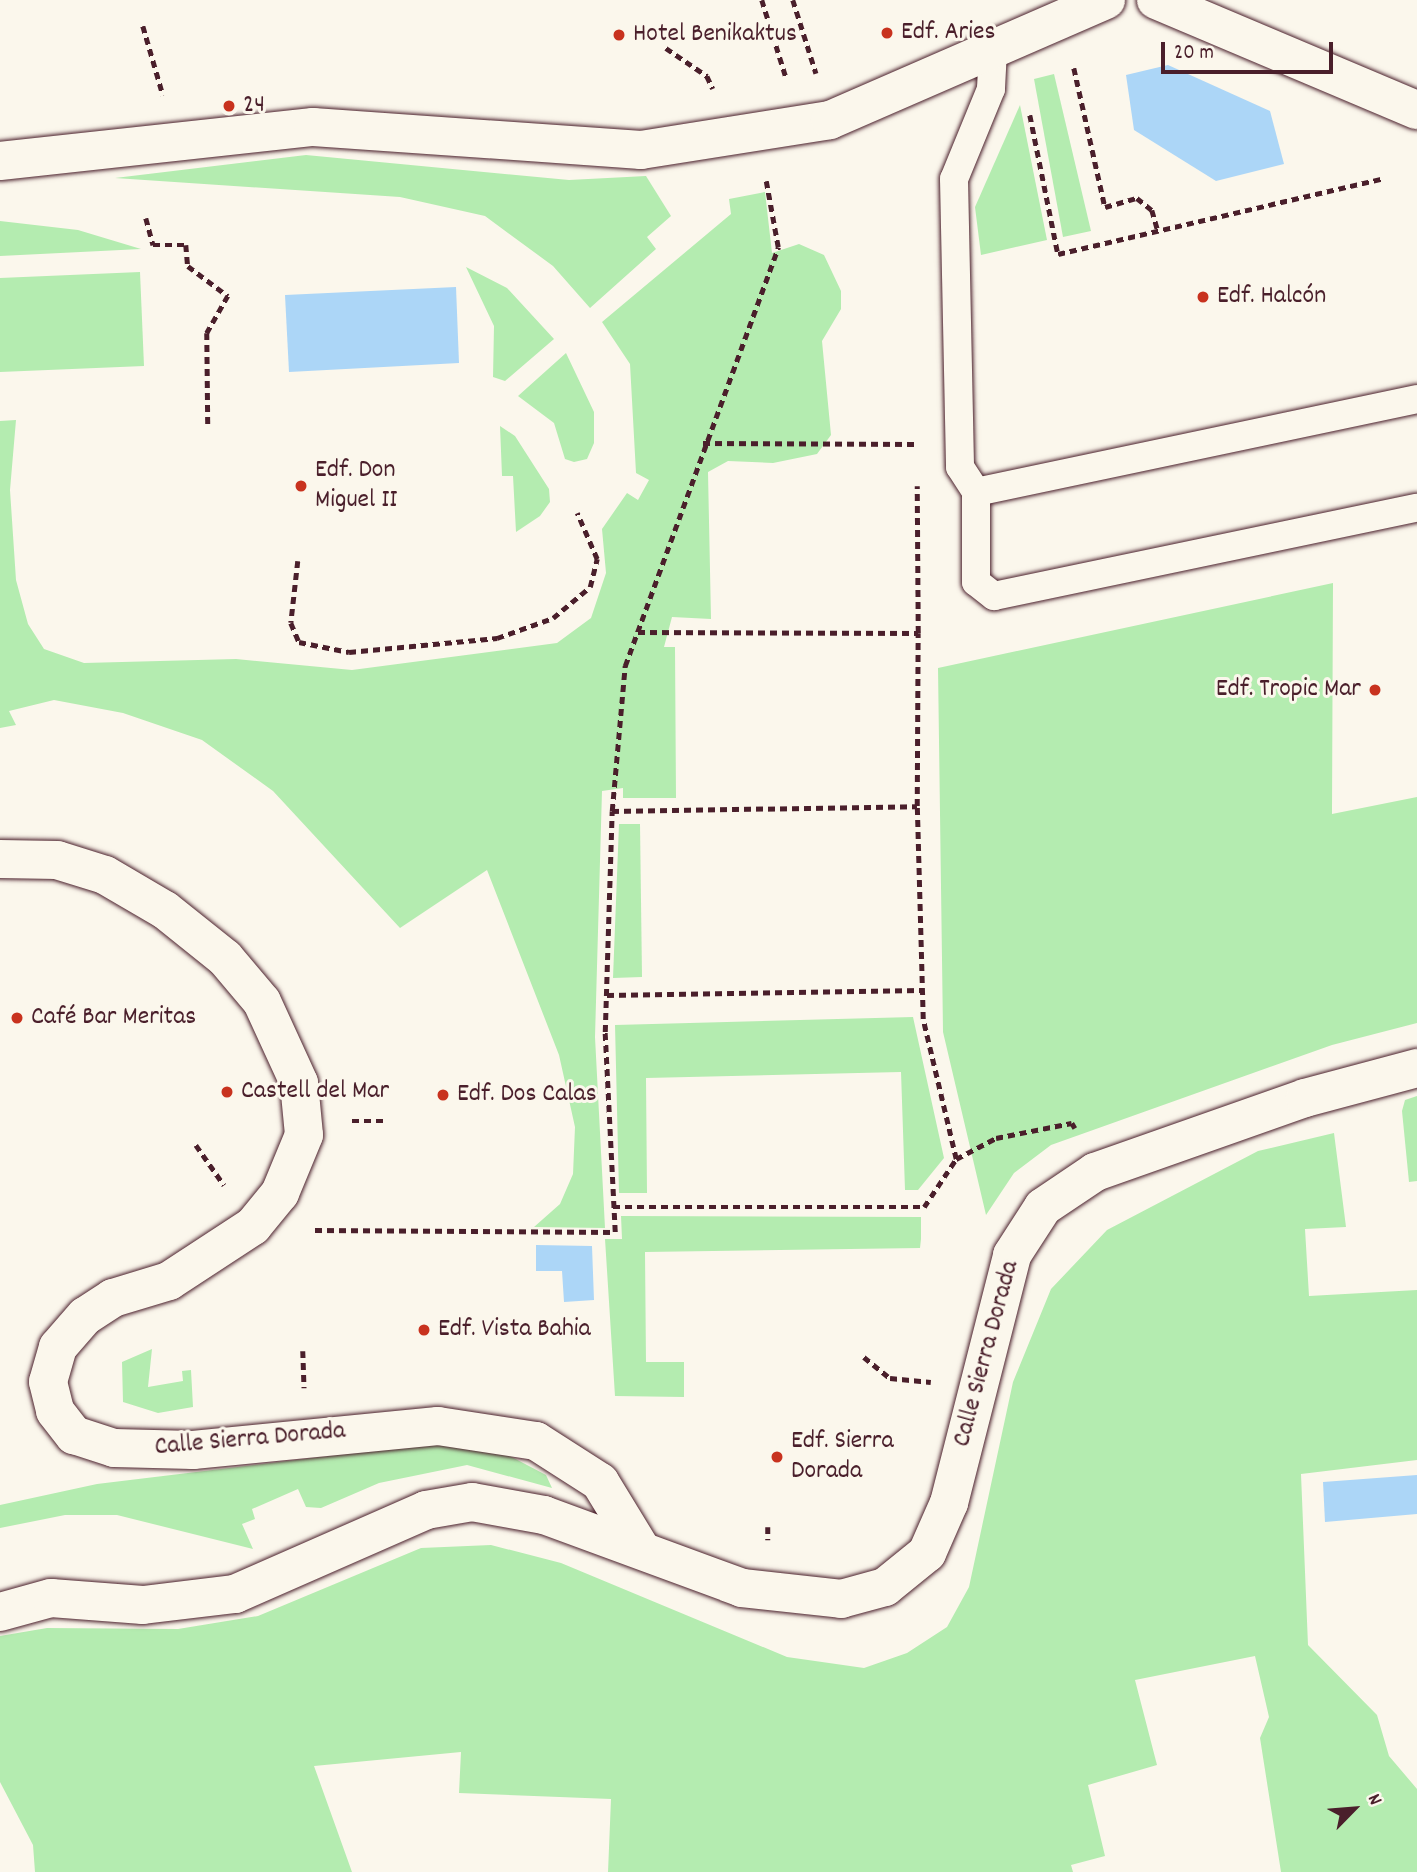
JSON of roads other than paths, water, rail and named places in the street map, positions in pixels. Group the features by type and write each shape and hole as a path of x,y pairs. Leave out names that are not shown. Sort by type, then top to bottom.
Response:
{"street":[{"path":"0,161 313,127 641,150 816,122 993,50 1106,0"},
{"path":"1156,0 1417,110"},
{"name":"Calle Sierra Dorada","path":"0,859 57,860 105,875 165,910 215,950 262,1002 299,1083 304,1135 266,1209 219,1254 85,1316 58,1348 48,1382 55,1411 74,1435 114,1448 193,1450 438,1426 526,1439 571,1460 600,1482 639,1546"},
{"name":"Calle Sierra Dorada","path":"0,1612 51,1598 143,1605 234,1594 426,1510 472,1502 544,1515 639,1546 742,1588 841,1599 885,1587 927,1553 949,1503 1012,1255 1043,1207 1095,1172 1305,1098 1417,1069"}],"lane":[{"path":"993,50 991,89 954,179 960,467 975,492 976,582 994,596 1417,508"},
{"path":"975,492 1417,399"}],"water":[{"path":"1168,65 1270,111 1284,164 1216,181 1134,130 1126,75"},
{"path":"456,287 459,363 289,372 285,295"},
{"path":"536,1245 592,1246 594,1300 564,1302 562,1271 536,1271"},
{"path":"1417,1475 1417,1514 1325,1522 1323,1482"}],"place":[{"name":"Edf. Aries","path":"887,33"},
{"name":"Hotel Benikaktus","path":"619,35"},
{"name":"24","path":"229,106"},
{"name":"Edf. Halcón","path":"1203,297"},
{"name":"Edf. Don Miguel II","path":"301,486"},
{"name":"Edf. Tropic Mar","path":"1375,690"},
{"name":"Café Bar Meritas","path":"17,1018"},
{"name":"Castell del Mar","path":"227,1092"},
{"name":"Edf. Dos Calas","path":"443,1095"},
{"name":"Edf. Vista Bahia","path":"424,1330"},
{"name":"Edf. Sierra Dorada","path":"777,1457"}]}
